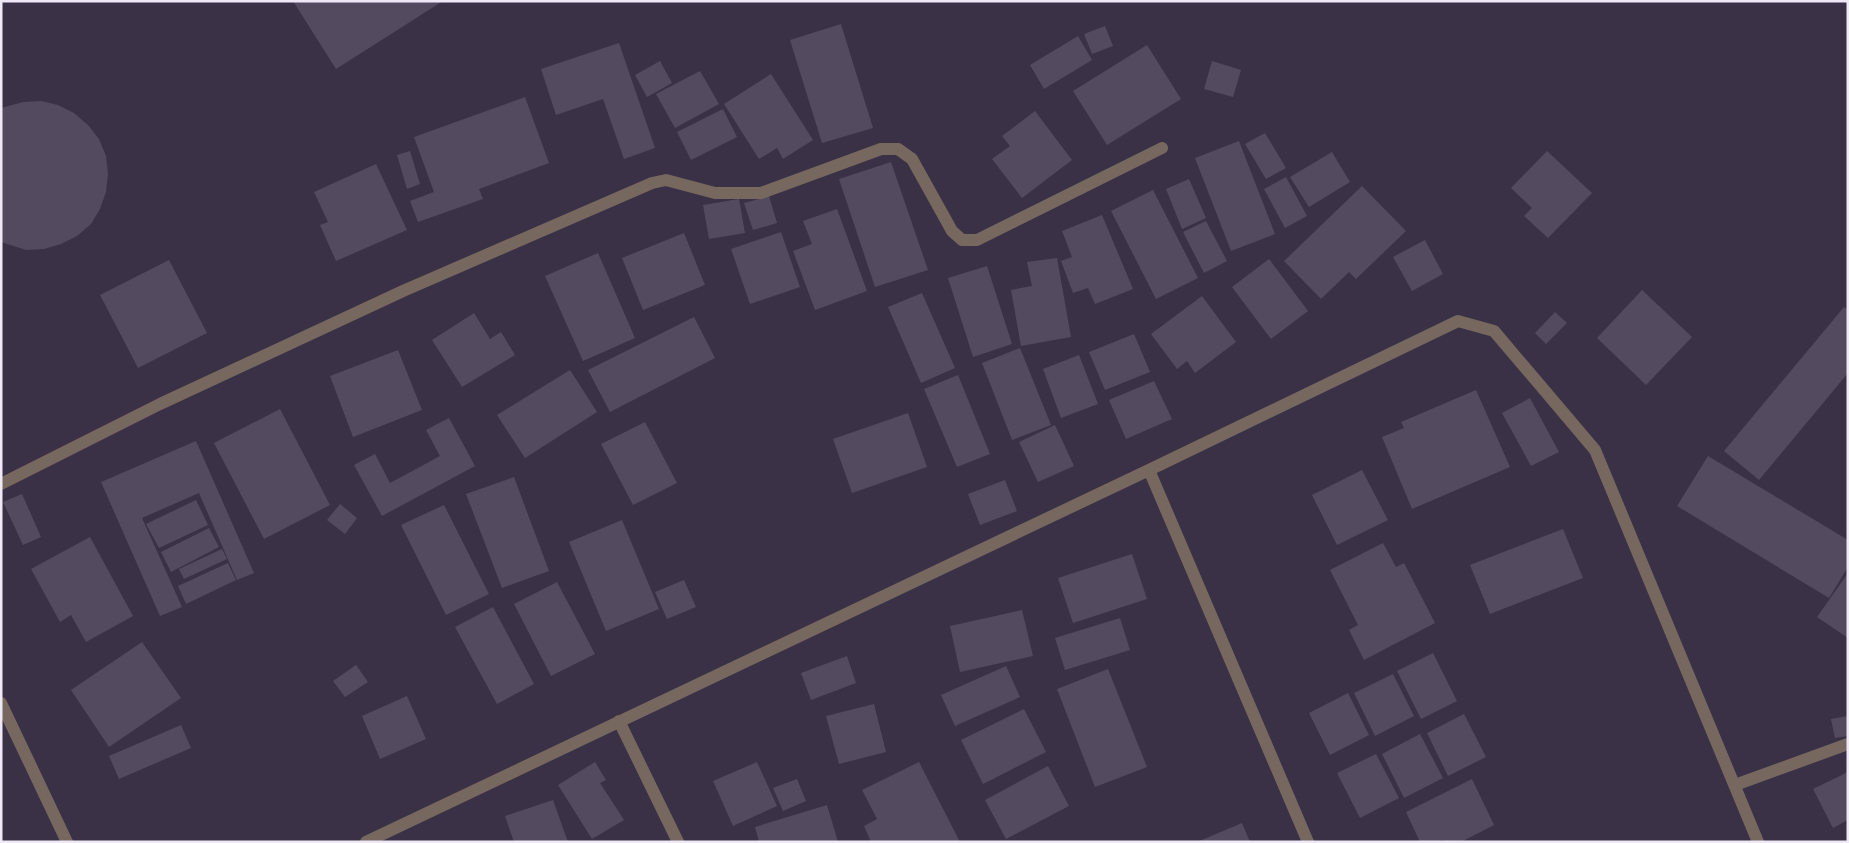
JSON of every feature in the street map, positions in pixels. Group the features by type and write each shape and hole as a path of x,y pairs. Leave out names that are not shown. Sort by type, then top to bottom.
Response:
{"street":[{"path":"1,484 160,404 394,295 652,183 666,180 715,193 761,193 881,149 898,149 912,160 952,231 962,240 977,240 1162,148"},
{"path":"366,842 1458,321 1494,331 1595,450 1758,842"},
{"path":"1149,470 1308,842"},
{"path":"1,703 66,842"},
{"path":"619,721 678,842"},
{"path":"1735,785 1848,744"}],"building":[{"path":"293,1 443,1 336,69"},
{"path":"841,24 873,128 822,143 790,40"},
{"path":"1105,26 1113,46 1092,54 1084,34"},
{"path":"1078,36 1092,60 1044,89 1030,65"},
{"path":"619,43 655,148 624,159 603,99 556,115 541,69"},
{"path":"1147,45 1181,99 1107,145 1073,91"},
{"path":"660,61 672,83 647,97 635,75"},
{"path":"1212,61 1241,70 1233,97 1204,89"},
{"path":"700,71 719,104 675,128 656,94"},
{"path":"771,74 813,140 783,159 777,148 759,159 724,104"},
{"path":"525,97 549,163 479,189 483,199 418,222 410,201 434,192 414,137"},
{"path":"41,101 58,105 74,113 88,125 99,139 106,156 108,174 106,192 100,209 91,224 77,236 61,244 44,249 26,250 1,242 1,108 23,102"},
{"path":"723,109 737,137 691,160 677,132"},
{"path":"1035,111 1072,160 1022,198 992,159 1010,146 1002,136"},
{"path":"1265,133 1286,168 1266,179 1245,144"},
{"path":"1239,141 1275,234 1231,251 1195,158"},
{"path":"410,151 420,184 407,189 397,155"},
{"path":"1547,151 1592,193 1548,238 1524,216 1532,208 1511,188"},
{"path":"1332,152 1350,182 1309,207 1290,177"},
{"path":"891,162 928,270 875,287 839,179"},
{"path":"376,164 407,230 336,261 320,225 328,222 314,192"},
{"path":"1286,177 1307,216 1285,228 1264,189"},
{"path":"1189,179 1206,218 1182,229 1166,189"},
{"path":"1362,186 1406,231 1356,279 1349,272 1321,299 1284,261"},
{"path":"1153,190 1198,278 1156,299 1111,211"},
{"path":"769,196 777,223 753,230 744,203"},
{"path":"739,199 745,233 709,239 703,205"},
{"path":"837,209 867,291 815,310 793,251 812,244 803,221"},
{"path":"1102,215 1133,289 1095,304 1088,288 1073,293 1061,261 1072,257 1062,231"},
{"path":"1206,221 1227,261 1204,273 1183,232"},
{"path":"781,232 800,287 750,304 731,249"},
{"path":"684,233 705,285 643,310 622,258"},
{"path":"1425,240 1443,274 1412,291 1393,257"},
{"path":"598,253 635,338 583,361 545,276"},
{"path":"1057,258 1071,337 1021,346 1011,290 1032,286 1027,262"},
{"path":"1269,259 1308,311 1271,339 1232,287"},
{"path":"169,260 207,333 138,368 100,295"},
{"path":"987,266 1012,344 973,357 948,278"},
{"path":"1642,290 1692,337 1646,385 1597,338"},
{"path":"922,293 955,368 921,383 888,307"},
{"path":"1202,296 1236,342 1195,373 1187,361 1177,369 1151,334"},
{"path":"1844,307 1848,310 1848,373 1759,480 1724,451"},
{"path":"1555,312 1567,323 1546,344 1535,333"},
{"path":"474,313 490,339 501,332 515,355 462,387 432,340"},
{"path":"694,317 715,358 610,412 588,370"},
{"path":"1134,334 1150,372 1105,390 1089,352"},
{"path":"1020,348 1051,425 1012,440 982,363"},
{"path":"398,350 422,410 353,437 330,376"},
{"path":"1079,355 1098,404 1061,418 1043,369"},
{"path":"570,370 597,412 525,458 497,415"},
{"path":"958,375 990,454 957,467 924,389"},
{"path":"1154,381 1172,419 1126,439 1109,400"},
{"path":"1476,390 1510,467 1412,509 1382,437 1404,428 1401,422"},
{"path":"1530,398 1559,452 1531,466 1502,413"},
{"path":"280,409 330,505 264,539 214,443"},
{"path":"908,413 927,467 852,493 833,439"},
{"path":"449,418 475,466 382,516 354,465 375,454 390,483 440,456 426,430"},
{"path":"645,422 677,483 633,505 601,444"},
{"path":"1055,425 1074,466 1038,482 1019,442"},
{"path":"196,441 254,573 237,580 199,493 142,518 182,607 160,616 101,482"},
{"path":"1708,456 1848,540 1848,567 1829,598 1677,506"},
{"path":"1362,470 1388,520 1337,545 1312,495"},
{"path":"514,477 549,571 502,588 466,494"},
{"path":"1005,480 1017,511 980,525 968,494"},
{"path":"22,494 41,537 23,545 3,502"},
{"path":"196,500 208,525 159,548 146,524"},
{"path":"340,504 357,518 345,534 327,520"},
{"path":"444,505 489,594 446,615 401,525"},
{"path":"622,520 659,609 606,631 569,542"},
{"path":"209,528 219,547 171,572 161,552"},
{"path":"1563,529 1583,578 1490,614 1470,565"},
{"path":"90,537 133,616 86,642 71,615 60,622 31,569"},
{"path":"1383,543 1396,567 1404,563 1435,623 1364,660 1349,630 1358,625 1330,570"},
{"path":"222,549 227,559 184,579 179,569"},
{"path":"1132,554 1147,599 1073,623 1058,578"},
{"path":"228,563 236,580 186,604 178,586"},
{"path":"1848,573 1848,638 1817,617"},
{"path":"684,580 696,607 667,619 655,592"},
{"path":"557,582 595,654 551,676 514,604"},
{"path":"493,607 534,684 497,704 455,627"},
{"path":"1022,610 1033,656 960,672 950,626"},
{"path":"1120,618 1130,650 1065,670 1055,638"},
{"path":"142,642 181,698 109,747 71,690"},
{"path":"1433,653 1457,701 1421,719 1397,671"},
{"path":"847,656 856,683 811,700 801,673"},
{"path":"356,665 368,682 345,697 333,681"},
{"path":"1006,666 1020,697 955,726 941,695"},
{"path":"1108,669 1147,767 1095,787 1057,689"},
{"path":"1393,674 1414,716 1375,736 1354,693"},
{"path":"1348,693 1369,735 1330,755 1309,713"},
{"path":"407,696 426,739 380,759 362,716"},
{"path":"874,704 886,752 839,764 826,716"},
{"path":"1024,709 1046,752 983,784 961,740"},
{"path":"1464,714 1486,757 1448,776 1427,733"},
{"path":"1848,716 1848,736 1835,738 1831,719"},
{"path":"181,725 191,748 119,779 109,756"},
{"path":"1420,734 1443,778 1404,798 1382,754"},
{"path":"1376,754 1399,798 1360,818 1337,773"},
{"path":"595,762 606,780 600,783 624,820 592,839 558,785"},
{"path":"757,762 777,806 733,826 713,781"},
{"path":"919,762 960,842 871,842 864,826 877,819 862,790"},
{"path":"1048,766 1069,806 1006,839 985,800"},
{"path":"1848,772 1848,820 1833,828 1813,789"},
{"path":"797,779 806,801 783,811 773,788"},
{"path":"1472,779 1494,825 1461,842 1443,842 1442,840 1438,842 1420,842 1406,812"},
{"path":"553,800 568,842 514,842 505,816"},
{"path":"827,805 838,842 759,842 755,827"},
{"path":"1242,823 1250,842 1197,842"}]}
